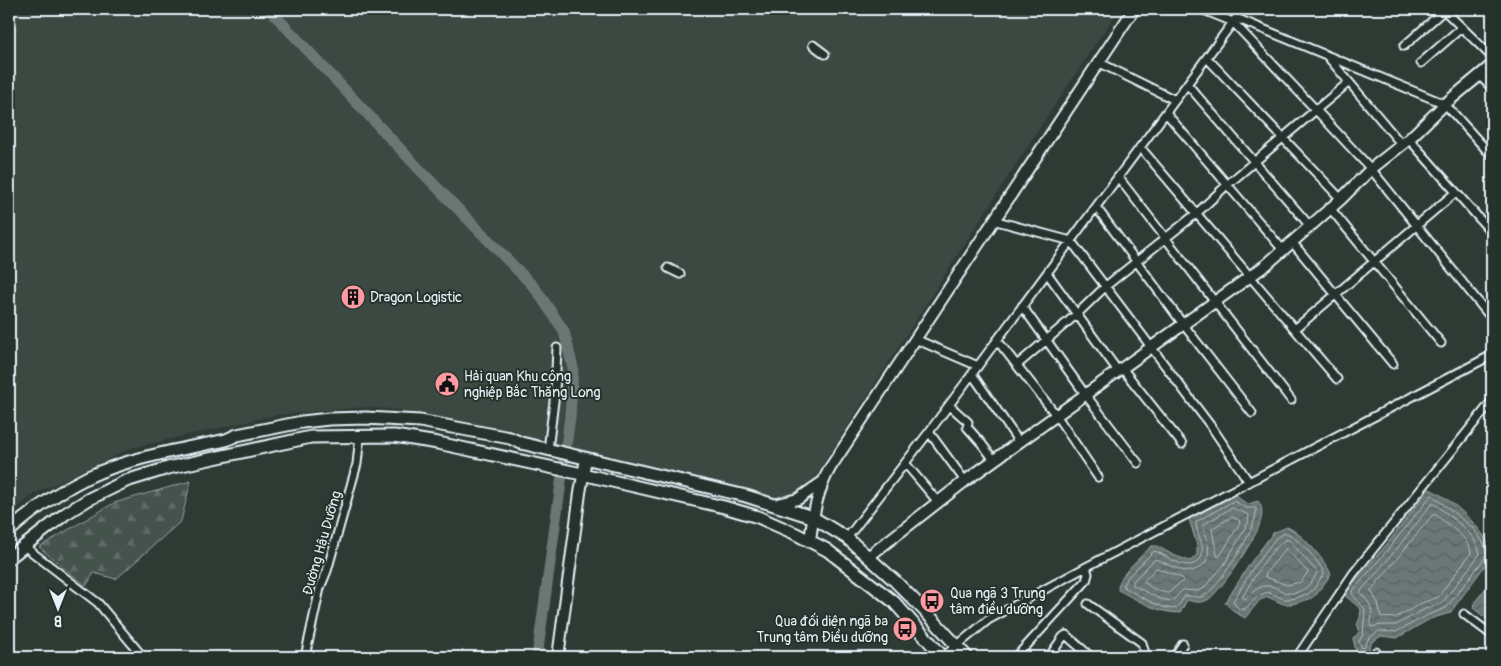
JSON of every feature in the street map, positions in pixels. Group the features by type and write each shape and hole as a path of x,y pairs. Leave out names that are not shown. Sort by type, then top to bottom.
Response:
{"main road":[{"path":"9,531 48,499 88,477 147,457 302,422 366,418 426,422 510,438 521,443 552,451 746,496 812,517 847,538 924,610 967,657"},
{"path":"9,558 65,514 126,481 168,468 311,437 394,436 438,443 569,471 724,506 758,517 828,550 894,602 943,657"},
{"path":"102,471 109,489"},
{"path":"88,477 96,496"},
{"path":"9,538 52,504 60,494"}],"street":[{"path":"810,540 812,517 821,483 1134,9"},
{"path":"1201,9 1233,22 1316,110 1371,169 1492,319"},
{"path":"1404,46 1443,11 1492,57"},
{"path":"847,538 929,432 1236,18 1444,104 1492,156"},
{"path":"1422,63 1461,28"},
{"path":"813,45 825,54"},
{"path":"1327,56 1349,82 1405,142 1456,192 1492,233"},
{"path":"1207,58 1341,199"},
{"path":"1098,62 1175,100"},
{"path":"868,557 965,481 1251,276 1341,199 1371,169 1405,142 1444,104 1492,65"},
{"path":"1480,76 1492,88"},
{"path":"1017,365 1048,340 1106,286 1197,213 1227,185 1349,82"},
{"path":"1187,84 1310,226"},
{"path":"1166,113 1283,250"},
{"path":"1140,148 1337,379"},
{"path":"1118,177 1291,400"},
{"path":"1295,329 1456,192"},
{"path":"1096,207 1252,413"},
{"path":"1330,208 1441,343"},
{"path":"993,220 1071,241 1213,429 1249,482"},
{"path":"1292,242 1393,364"},
{"path":"668,268 680,274"},
{"path":"1046,274 1120,369 1182,444"},
{"path":"1022,306 1085,394 1138,463"},
{"path":"915,339 978,366"},
{"path":"997,340 1056,415 1098,477"},
{"path":"552,451 557,348"},
{"path":"943,657 988,620 1086,566 1492,355"},
{"path":"972,374 1019,442"},
{"path":"1297,657 1353,574 1492,401"},
{"path":"949,405 968,422 967,427 994,460"},
{"path":"929,432 965,481"},
{"name":"Đường Hậu Dưỡng","path":"306,657 320,588 330,562 357,464 360,435"},
{"path":"558,657 582,474 586,458"},
{"path":"905,462 938,502"},
{"path":"774,505 798,499 821,483"},
{"path":"24,546 98,603 143,657"},
{"path":"1016,657 1086,581 1088,574 1086,566"},
{"path":"1088,604 1142,643 1146,657"},
{"path":"1464,614 1492,636"},
{"path":"1049,657 1062,638 1066,636 1091,657"},
{"path":"1174,657 1183,644"}],"shaded area":[{"path":"9,9 1119,9 1036,133 812,482 791,501 400,410 366,407 276,415 131,448 34,494 9,515"}],"green space":[{"path":"191,481 181,521 116,579 94,573 86,586 39,547 114,503"}],"water":[{"path":"1429,489 1447,499 1468,517 1485,538 1492,556 1450,613 1430,619 1397,638 1381,636 1372,642 1365,657 1355,657 1356,652 1353,638 1358,634 1359,628 1357,625 1361,609 1343,594 1387,544"},
{"path":"1236,494 1248,504 1258,501 1262,510 1261,519 1256,533 1244,553 1229,576 1209,599 1201,602 1187,600 1180,613 1163,611 1118,590 1121,578 1151,546 1157,546 1173,555 1190,561 1197,555 1197,545 1189,519"},
{"path":"1287,527 1312,547 1331,574 1317,594 1310,599 1292,604 1283,604 1268,597 1260,600 1245,618 1225,603 1251,562 1273,533"},
{"path":"1492,580 1492,623 1473,608 1474,603"}],"waterway":[{"path":"269,9 420,170 535,288 564,331 573,368 570,417 537,657"},
{"path":"1219,9 1226,12"}],"place":[{"name":"Dragon Logistic","path":"353,297"},
{"name":"Hải quan Khu công nghiệp Bắc Thăng Long","path":"447,384"},
{"name":"Qua ngã 3 Trung tâm điều dưỡng","path":"932,601"},
{"name":"Qua đối diện ngã ba Trung tâm Điều dưỡng","path":"905,629"}]}
